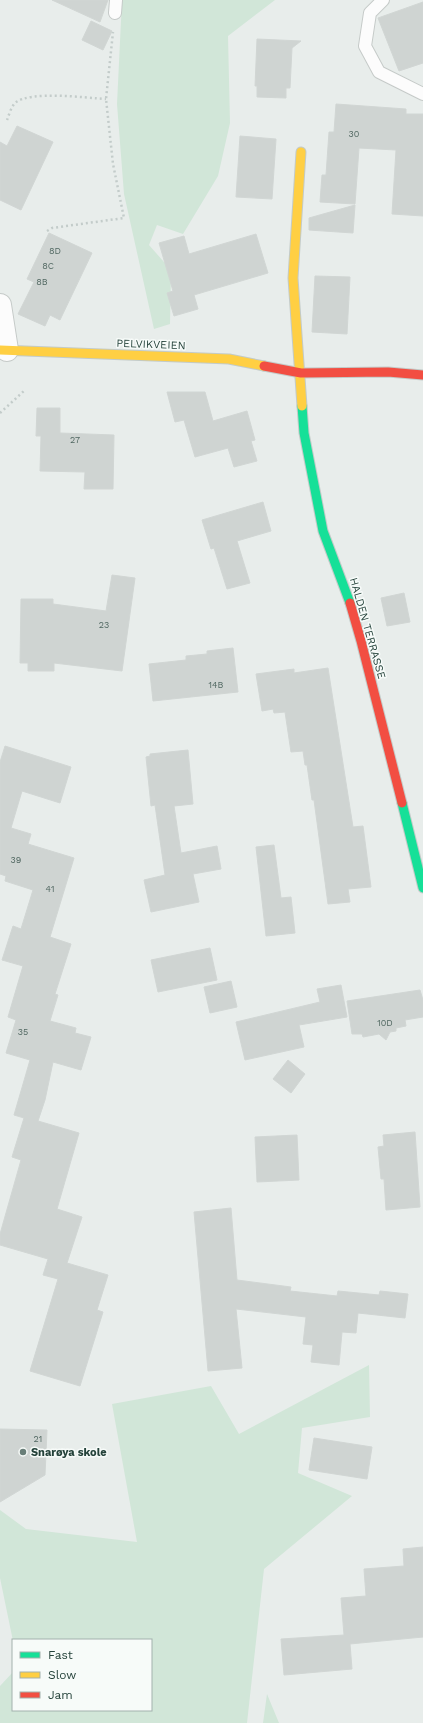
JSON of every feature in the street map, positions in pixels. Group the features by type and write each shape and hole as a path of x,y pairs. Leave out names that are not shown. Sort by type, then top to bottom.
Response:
{"street":[{"path":"301,152 293,278 301,373"},
{"path":"0,304 4,350"},
{"name":"PELVIKVEIEN","path":"4,350 229,358 301,373 388,372 423,375"},
{"name":"HALDEN TERRASSE","path":"301,373 304,433 323,531 346,590 361,641 423,888"}],"lane":[{"path":"115,13 116,0"},
{"path":"383,0 370,13 365,46 379,72 423,94"}],"path":[{"path":"47,232 52,228 124,218 113,164 106,99 115,13"},
{"path":"7,120 14,104 21,99 52,95 106,99"},
{"path":"0,413 25,390"}],"green space":[{"path":"122,0 275,0 228,36 230,123 218,176 183,234 157,225 149,245 171,270 170,324 154,329 124,194 117,104"},
{"path":"369,1365 370,1417 302,1428 298,1473 352,1496 264,1569 247,1723 0,1723 0,1686 12,1673 12,1711 152,1711 152,1639 13,1639 0,1578 0,1510 26,1529 137,1542 112,1404 211,1386 239,1434"},
{"path":"267,1694 279,1723 263,1723"}],"building":[{"path":"52,0 108,0 100,22"},
{"path":"423,2 423,63 399,71 378,18"},
{"path":"91,21 112,31 103,50 82,40"},
{"path":"257,39 301,41 292,48 290,88 286,88 286,98 257,97 257,86 255,86"},
{"path":"336,104 406,109 406,114 423,114 423,216 392,214 396,150 359,148 355,204 320,202 322,175 326,175 329,132 334,132"},
{"path":"17,126 53,142 21,210 0,200 0,142 7,146"},
{"path":"240,136 276,139 272,199 236,197"},
{"path":"355,205 353,233 309,230 309,218"},
{"path":"49,233 92,253 60,320 50,315 45,326 18,314 34,282 27,279"},
{"path":"256,234 268,273 194,295 198,309 174,316 167,293 173,291 159,243 184,236 189,254"},
{"path":"315,276 350,277 347,334 312,332"},
{"path":"167,392 205,392 213,421 247,411 255,440 251,441 257,461 234,467 228,448 195,457 184,420 175,422"},
{"path":"37,408 60,408 60,433 114,435 113,489 84,489 85,472 40,471 41,436 36,436"},
{"path":"263,502 271,531 237,541 250,583 227,589 214,548 211,549 202,520"},
{"path":"112,575 135,578 122,671 54,663 54,671 28,671 28,663 20,663 21,599 53,599 53,604 106,611"},
{"path":"404,593 410,622 387,626 381,598"},
{"path":"233,648 238,692 153,701 149,664 186,660 186,656 207,654 207,651"},
{"path":"328,668 353,827 363,826 371,887 348,889 350,902 328,904 314,800 312,800 307,765 305,765 303,751 291,752 285,712 274,713 273,709 262,711 256,674 294,669 294,673"},
{"path":"5,746 71,767 60,803 22,791 11,828 31,834 28,844 74,858 50,937 71,944 55,994 58,995 50,1021 76,1028 75,1033 91,1037 81,1070 53,1062 45,1100 38,1121 79,1133 57,1209 82,1217 67,1263 108,1275 97,1310 103,1312 80,1386 30,1371 58,1279 43,1275 48,1259 0,1245 0,1234 21,1160 12,1157 24,1118 14,1115 30,1060 6,1053 16,1020 8,1017 23,966 2,960 13,926 21,929 33,890 5,881 6,876 0,874 0,762"},
{"path":"188,750 193,804 174,806 181,853 217,846 221,869 193,874 199,902 151,912 144,880 165,875 155,805 151,806 146,757 150,756 150,754"},
{"path":"274,845 281,898 291,897 295,933 266,936 256,847"},
{"path":"210,948 217,980 158,992 151,960"},
{"path":"231,981 237,1007 210,1013 204,987"},
{"path":"341,985 347,1017 299,1025 304,1047 245,1060 236,1022 320,1002 317,989"},
{"path":"420,990 423,1000 423,1017 405,1020 406,1026 396,1028 396,1031 390,1032 386,1040 379,1034 363,1037 362,1034 352,1034 347,1001"},
{"path":"288,1060 305,1074 291,1093 273,1079"},
{"path":"415,1132 420,1207 386,1210 384,1179 381,1179 378,1147 384,1146 383,1135"},
{"path":"297,1135 299,1180 257,1182 255,1137"},
{"path":"231,1208 237,1280 291,1287 290,1291 337,1296 338,1291 379,1295 380,1291 408,1294 405,1318 358,1313 356,1333 342,1332 339,1365 311,1362 313,1345 303,1344 306,1317 236,1309 242,1368 208,1371 194,1212"},
{"name":"Snarøya skole","path":"0,1429 47,1430 45,1475 0,1502"},
{"path":"314,1438 372,1447 367,1479 309,1470"},
{"path":"423,1547 423,1637 350,1644 352,1669 284,1675 281,1639 344,1635 341,1598 366,1596 364,1569 404,1566 403,1549"}],"traffic: fast":[{"path":"302,406 304,433 323,531 350,603"},
{"path":"402,803 423,888"}],"traffic: slow":[{"path":"301,152 293,278 302,406"},
{"path":"0,350 229,359 264,366"}],"traffic: jam":[{"path":"264,366 301,373 388,372 423,375"},
{"path":"350,603 402,803"}],"place":[{"name":"Snarøya skole","path":"23,1452"}]}
